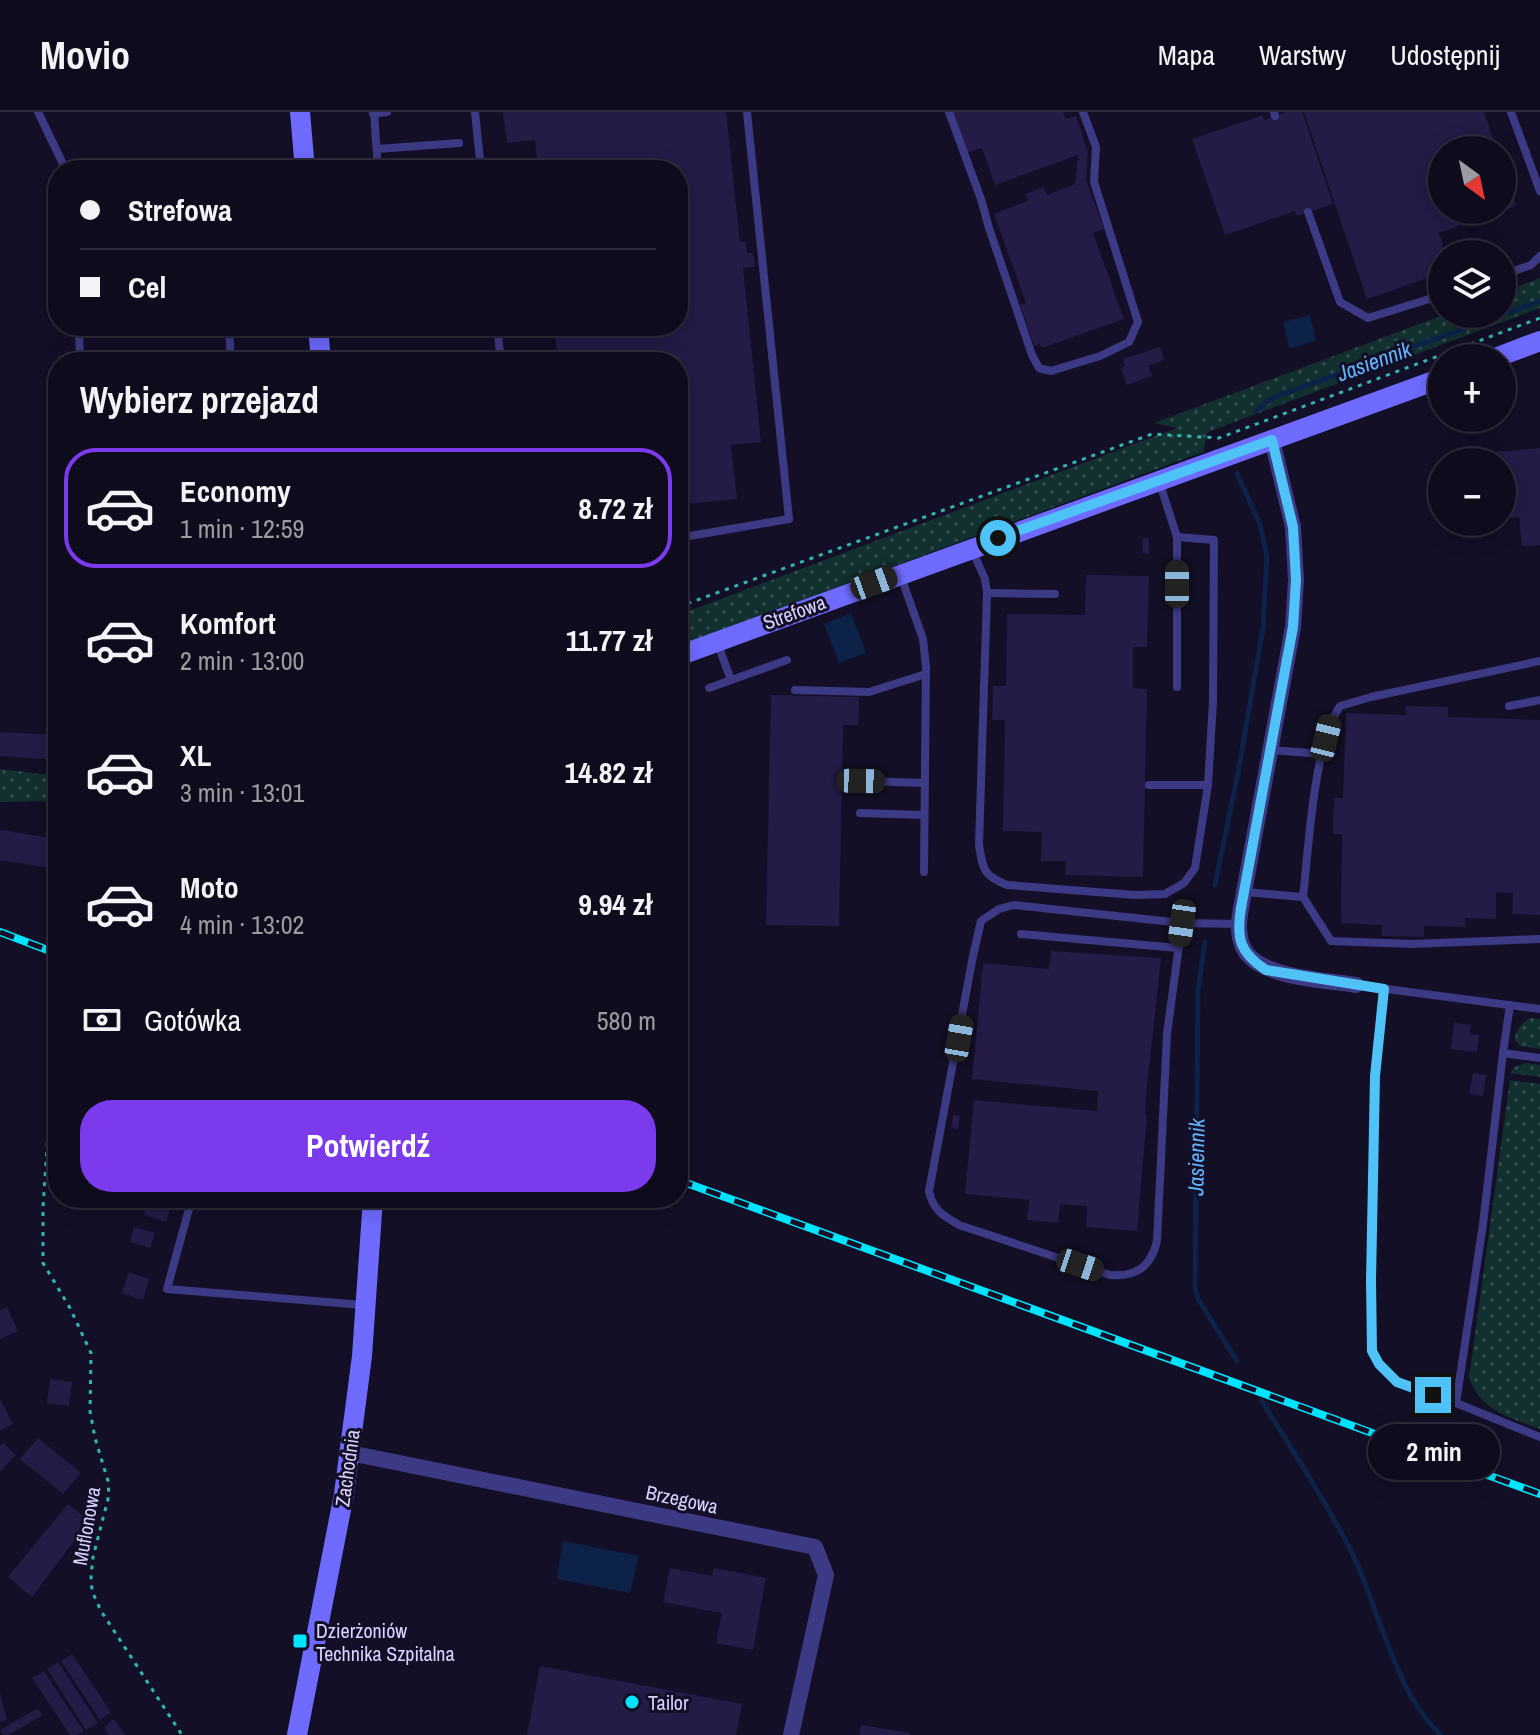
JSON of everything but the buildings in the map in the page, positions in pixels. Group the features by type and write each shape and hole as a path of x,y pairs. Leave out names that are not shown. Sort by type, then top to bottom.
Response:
{"street":[{"path":"300,112 304,160"},
{"path":"1516,350 1540,341"},
{"name":"Strefowa","path":"688,652 1428,383"},
{"path":"1272,440 1293,527 1296,580 1293,627 1239,924 1243,949 1250,960 1266,970 1356,985"},
{"name":"Zachodnia","path":"297,1735 350,1453 366,1305 372,1208"},
{"name":"Brzegowa","path":"350,1453 815,1547 826,1575 791,1735"}],"lane":[{"path":"38,112 61,160"},
{"path":"378,160 374,113 387,112"},
{"path":"475,112 480,160"},
{"path":"688,536 789,519 747,112"},
{"path":"949,112 1032,355 1039,368 1051,371 1100,356 1129,342 1138,322 1094,182 1096,147 1083,112"},
{"path":"1511,112 1540,191"},
{"path":"377,149 459,143"},
{"path":"1308,212 1340,302 1368,318 1428,299"},
{"path":"1516,270 1531,265 1540,256"},
{"path":"1159,481 1177,537 1177,687"},
{"path":"971,548 985,579 987,593 979,845 982,867 990,878 1007,885 1135,895 1165,894 1184,883 1195,868 1208,785 1213,701 1214,540 1177,537"},
{"path":"900,573 923,639 926,674 924,872"},
{"path":"987,593 1055,594"},
{"path":"716,641 731,680"},
{"path":"709,688 787,660"},
{"path":"1540,661 1340,706 1330,721 1322,754 1303,897 1331,941 1412,944 1540,939"},
{"path":"795,690 869,692 926,674"},
{"path":"1509,706 1540,700"},
{"path":"1270,750 1322,754"},
{"path":"861,781 925,783"},
{"path":"1149,785 1208,785"},
{"path":"860,813 924,815"},
{"path":"1244,892 1303,897"},
{"path":"1182,923 1167,1034 1157,1241 1146,1264 1137,1273 1110,1275 959,1225 939,1213 932,1204 929,1191 981,921 999,909 1014,905 1182,923 1239,924"},
{"path":"1021,934 1178,948"},
{"path":"1356,985 1540,1009"},
{"path":"1384,989 1375,1076 1372,1351 1379,1364 1397,1382 1540,1437"},
{"path":"1456,1403 1483,1224 1510,1005"},
{"path":"1503,1053 1540,1058"},
{"path":"189,1208 167,1289 366,1305"}],"path":[{"path":"688,603 1152,434 1219,438 1540,318"},
{"name":"Muflonowa","path":"48,1151 43,1263 70,1308 91,1353 90,1411 108,1481 109,1495 93,1557 92,1591 101,1611 182,1735"}],"green space":[{"path":"1540,278 1540,308 1516,317 1516,287"},
{"path":"1428,321 1428,328 1486,328 1444,344 1428,344 1428,350 1208,432 1203,452 688,642 688,611 1177,428 1154,423"},
{"path":"0,769 48,775 48,801 0,802"},
{"path":"1530,1018 1540,1019 1540,1049 1520,1046 1515,1040 1518,1030"},
{"path":"1527,1063 1540,1065 1540,1077 1510,1073 1516,1066"},
{"path":"1510,1080 1540,1084 1540,1429 1489,1406 1469,1378"}],"water":[{"path":"1310,315 1316,341 1289,348 1283,322"},
{"path":"851,613 866,653 839,663 824,624"},
{"path":"563,1541 639,1556 630,1593 557,1579"}],"waterway":[{"name":"Jasiennik","path":"1256,411 1272,398 1540,301"},
{"name":"Jasiennik","path":"1215,885 1263,628 1267,557 1260,524 1237,474"},
{"name":"Jasiennik","path":"1205,942 1198,991 1195,1287 1198,1299 1237,1361"},
{"name":"Jasiennik","path":"1262,1401 1350,1549 1399,1672 1424,1717 1441,1735"}],"railway":[{"path":"0,932 48,950"},
{"path":"688,1184 1540,1494"}],"place":[{"name":"Dzierżoniów Technika Szpitalna","path":"300,1641"},
{"name":"Tailor","path":"632,1702"}],"route":[{"path":"998,538 1272,440 1293,527 1296,580 1293,627 1241,908 1240,938 1250,960 1266,970 1384,989 1375,1076 1372,1351 1387,1374 1397,1382 1433,1395"}]}
